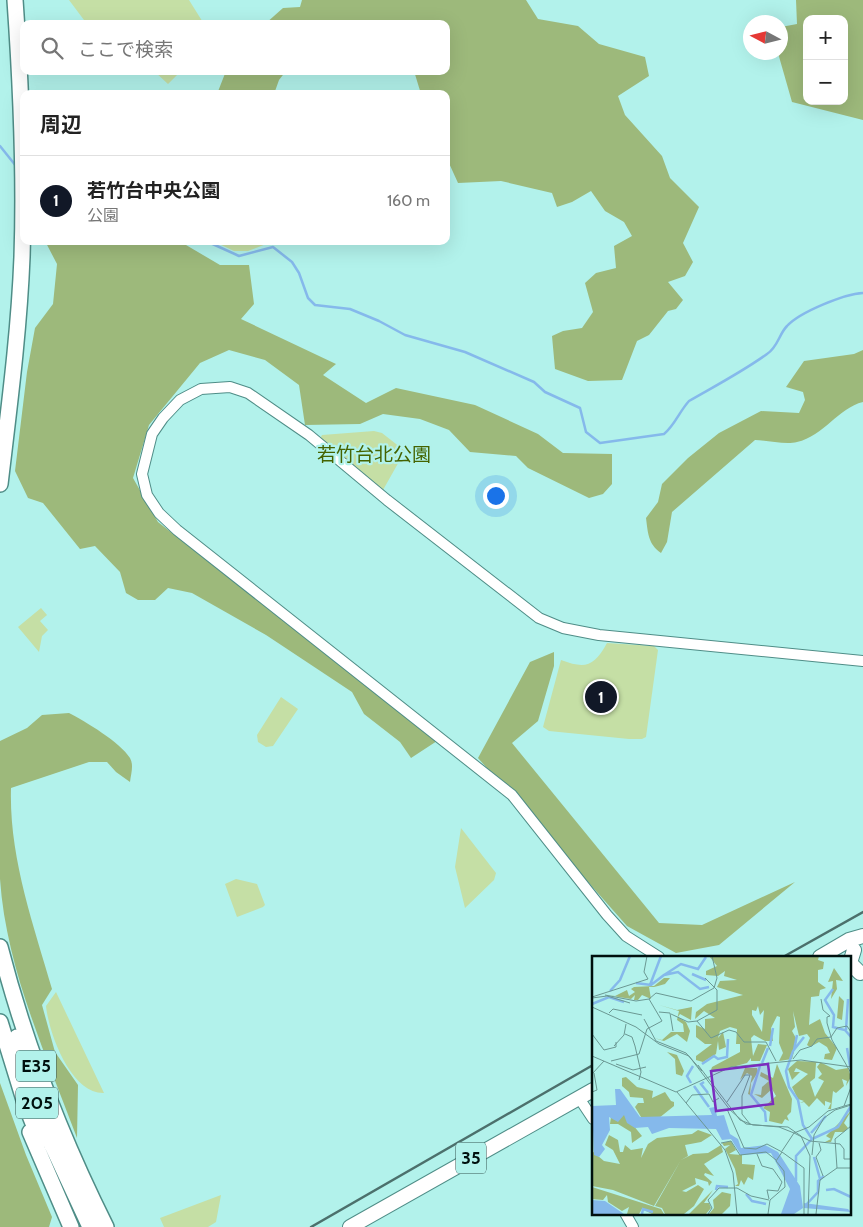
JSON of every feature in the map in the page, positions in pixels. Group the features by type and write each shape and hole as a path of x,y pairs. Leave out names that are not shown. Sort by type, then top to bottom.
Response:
{"highway":[{"path":"15,0 21,90"},
{"path":"0,484 15,351 21,245"},
{"path":"822,956 849,940 863,936"},
{"name":"E35","path":"0,947 19,1015 33,1056 83,1182 106,1227"},
{"path":"853,950 850,963 857,974"},
{"name":"205","path":"0,973 36,1100 52,1145 90,1227"},
{"path":"0,1022 25,1103 37,1134 83,1227"},
{"name":"E35","path":"0,1036 20,1105 71,1227"},
{"name":"35","path":"350,1227 592,1091"}],"street":[{"path":"657,956 626,936 607,915 512,795 158,513 147,495 142,474 152,434 163,418 180,400 201,389 230,387 248,393 309,435 388,500 539,618 563,628 599,635 863,661"},
{"path":"580,1098 592,1117"},
{"path":"626,1214 633,1227"}],"green space":[{"path":"69,0 189,0 202,20 84,20"},
{"path":"302,0 526,0 538,19 578,26 599,44 645,57 649,76 618,96 625,115 662,156 670,178 699,207 683,243 693,262 685,276 668,282 683,300 676,309 668,311 649,335 637,341 622,380 588,381 555,369 552,336 563,331 582,328 593,312 585,283 596,273 616,268 614,246 632,236 624,222 605,211 591,191 572,202 557,207 552,193 501,181 458,183 450,165 450,90 420,90 415,75 450,75 450,20 270,20 283,8 300,7"},
{"path":"796,0 863,0 863,120 804,105 848,105 848,15 803,15 803,105 792,102 780,60 788,60 788,26 797,24"},
{"path":"158,75 177,75 168,84"},
{"path":"224,75 283,75 275,90 219,90"},
{"path":"47,245 186,245 220,265 249,265 254,304 241,319 336,364 323,375 366,403 396,388 475,405 538,434 563,453 612,454 612,484 603,494 589,498 528,468 516,456 470,452 449,430 420,419 383,414 360,424 305,425 299,385 265,360 229,350 200,363 149,425 133,478 158,522 437,741 411,758 400,742 364,714 352,692 266,635 192,593 168,588 155,600 138,600 126,593 120,572 95,546 80,549 43,503 28,498 15,471 27,372 35,328 53,304 57,264"},
{"path":"221,245 264,245 248,251 234,251"},
{"path":"863,350 863,402 846,410 807,439 787,443 755,440 672,512 667,542 661,553 653,546 649,538 646,518 658,502 662,484 688,458 719,433 761,411 799,413 805,400 803,392 786,387 804,361 854,354"},
{"name":"若竹台北公園","path":"374,431 382,433 405,451 383,490 320,439 322,435"},
{"path":"41,608 47,615 40,621 48,630 42,636 39,652 18,627"},
{"path":"607,643 654,646 658,650 646,737 642,739 629,739 549,731 543,727 561,660 576,665 588,664 598,657"},
{"path":"554,652 554,666 538,721 512,743 659,923 702,925 795,882 719,945 676,953 627,926 478,758 530,662"},
{"path":"281,697 298,709 273,746 266,747 258,742 257,735"},
{"path":"69,713 119,745 130,758 132,767 130,782 116,772 107,762 89,762 11,788 11,814 18,865 30,915 52,989 42,1005 55,1052 78,1085 77,1138 29,1011 19,978 10,945 0,879 0,741 27,728 42,715"},
{"path":"461,828 496,873 494,880 465,908 455,867"},
{"path":"236,879 257,884 265,905 237,917 225,884"},
{"path":"56,992 104,1093 92,1091 81,1084 72,1073 57,1046 46,1006"},
{"path":"0,1083 26,1155 52,1217 49,1227 0,1227"},
{"path":"221,1195 216,1222 208,1227 164,1227 160,1218"}],"waterway":[{"path":"0,146 16,166"},
{"path":"215,245 239,256 273,247 292,262 299,273 308,298 315,305 350,309 379,321 405,335 465,352 534,382 545,392 580,408 586,432 600,443 664,434 689,401 738,373 771,351 784,329 793,321 823,305 863,293"}],"railway":[{"path":"785,956 863,912"},
{"path":"311,1227 592,1066"}],"place":[{"name":"若竹台中央公園","path":"601,697"}]}
